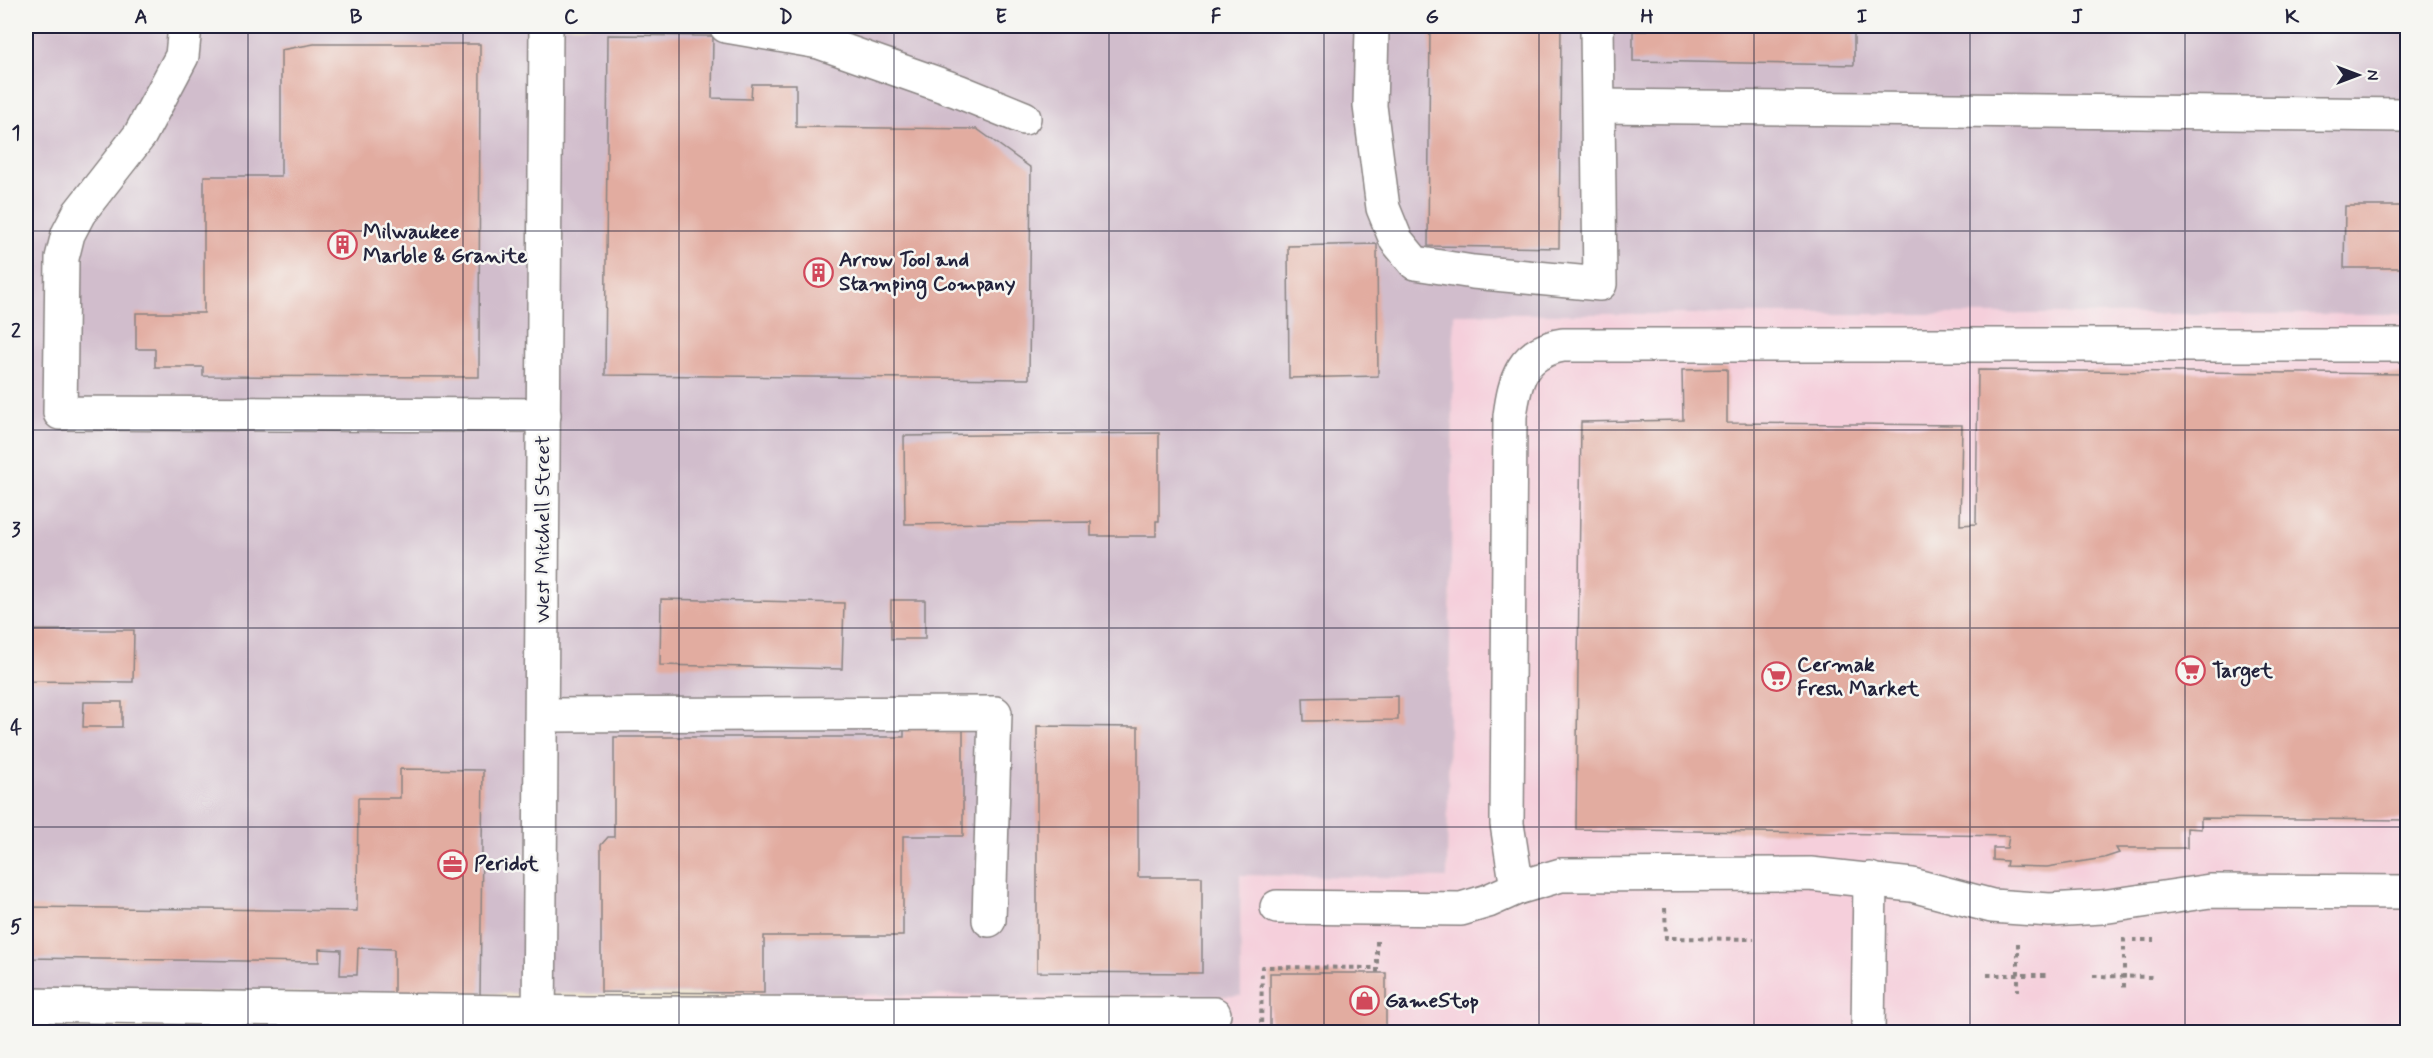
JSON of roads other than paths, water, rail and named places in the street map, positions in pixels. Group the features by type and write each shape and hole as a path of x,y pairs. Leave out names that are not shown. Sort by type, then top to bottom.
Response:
{"street":[{"path":"185,26 182,56 140,135 79,213 68,234 62,258 60,413 543,415"},
{"name":"West Mitchell Street","path":"539,1022 546,26"},
{"path":"726,26 819,42 1024,117"},
{"path":"1374,26 1370,106 1383,208 1396,240 1415,263 1473,272 1600,284 1597,26"},
{"path":"1599,106 2403,115"},
{"path":"1517,888 1507,824 1510,416 1514,391 1520,374 1532,357 1547,348 1563,345 2408,345"},
{"path":"542,715 995,713 989,920"},
{"path":"1277,907 1461,909 1488,902 1517,888 1561,875 1810,874 1912,885 1992,906 2050,910 2102,907 2210,891 2408,892"},
{"path":"1868,1032 1870,879"},
{"path":"26,1005 539,1022 1214,1014"}],"place":[{"name":"Milwaukee Marble & Granite","path":"342,244"},
{"name":"Arrow Tool and Stamping Company","path":"818,272"},
{"name":"Target","path":"2191,671"},
{"name":"Cermak Fresh Market","path":"1776,677"},
{"name":"Peridot","path":"453,864"},
{"name":"GameStop","path":"1364,1001"}]}
